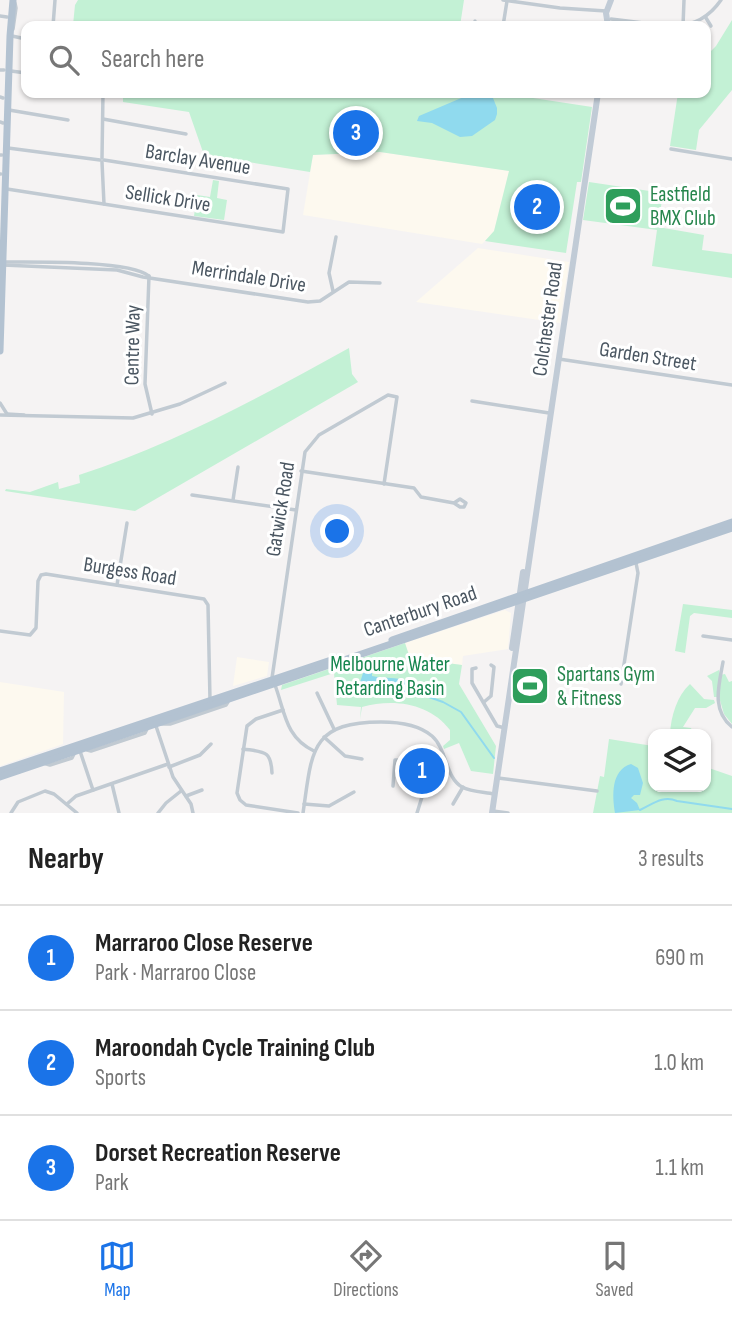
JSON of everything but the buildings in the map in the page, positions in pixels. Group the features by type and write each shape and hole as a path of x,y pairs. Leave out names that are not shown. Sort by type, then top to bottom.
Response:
{"main road":[{"path":"0,351 3,265 2,97 6,17 12,0"},
{"path":"609,17 611,2"},
{"path":"3,123 7,110 4,70 10,33 6,17"},
{"name":"Colchester Road","path":"491,812 523,581 559,359 594,98"},
{"path":"0,204 3,189 3,152"},
{"name":"Canterbury Road","path":"153,727 211,701 635,561 732,522"},
{"name":"Canterbury Road","path":"521,597 537,589 716,530 732,528"},
{"path":"516,616 512,609 502,603 523,581 537,589"},
{"name":"Colchester Road","path":"504,727 516,616 521,597"},
{"name":"Canterbury Road","path":"0,779 230,700 274,682"},
{"name":"Canterbury Road","path":"0,771 78,752"}],"street":[{"path":"12,0 16,8 14,28 10,33 21,37"},
{"path":"53,21 55,0"},
{"path":"503,21 505,0 635,21"},
{"path":"547,6 548,0"},
{"path":"683,21 684,0"},
{"path":"697,21 706,18 721,0"},
{"path":"103,98 104,204"},
{"path":"7,110 68,120"},
{"path":"103,119 186,134"},
{"path":"671,149 732,159"},
{"name":"Barclay Avenue","path":"3,152 102,160 288,189"},
{"name":"Sellick Drive","path":"3,189 283,232 288,189"},
{"path":"334,291 329,273 336,237"},
{"path":"3,265 19,266"},
{"name":"Merrindale Drive","path":"3,265 117,270 308,302 320,301 349,282 380,283"},
{"name":"Merrindale Drive","path":"3,265 55,266"},
{"name":"Centre Way","path":"149,276 145,384 152,414"},
{"name":"Garden Street","path":"559,359 732,385"},
{"path":"0,417 9,415 122,420 152,414 180,404 225,383"},
{"name":"Gatwick Road","path":"274,682 272,670 305,452 319,435 388,395 397,397 384,484"},
{"path":"472,401 551,413"},
{"path":"0,403 9,415"},
{"path":"233,500 238,467"},
{"path":"301,471 414,488 421,498 454,503"},
{"path":"192,495 296,510"},
{"path":"117,585 127,523"},
{"path":"621,684 638,573 635,561"},
{"name":"Burgess Road","path":"0,631 30,635 34,633 37,581 41,575 207,601 211,701"},
{"path":"703,636 732,640"},
{"path":"723,662 718,704 724,719 732,727"},
{"path":"484,702 492,693 493,666"},
{"path":"476,668 472,669 471,682 496,725 504,727"},
{"path":"274,682 292,735 303,746 314,751"},
{"path":"317,694 334,729"},
{"path":"284,710 249,724 237,793 246,805 301,813 314,751 334,729 354,722 404,723 433,737 454,779 463,787 494,794"},
{"path":"153,727 193,813"},
{"name":"Canterbury Road","path":"78,752 91,751 153,727"},
{"path":"324,737 345,757 362,759"},
{"path":"67,804 76,796 200,755 211,744"},
{"path":"243,749 267,754 272,760 272,773"},
{"path":"78,752 93,790"},
{"path":"393,786 395,761 423,761 443,754"},
{"path":"497,778 594,793"},
{"path":"112,784 119,813"},
{"path":"453,804 463,787"},
{"path":"186,796 202,790"},
{"path":"11,813 18,802 41,791 51,793 77,813"},
{"path":"158,813 181,791"},
{"path":"304,804 329,806 354,792"},
{"path":"417,813 425,794"},
{"path":"491,812 508,813"}],"shaded area":[{"path":"380,152 510,171 494,232 482,244 303,215 313,155"},
{"path":"478,248 569,262 560,323 416,302"},
{"path":"505,610 511,613 508,649 463,656 462,665 410,658 405,643"},
{"path":"237,657 269,662 267,676 233,686"},
{"path":"0,682 64,692 63,744 0,766"}],"green space":[{"path":"78,0 464,0 461,21 73,21"},
{"path":"732,20 732,90 699,130 696,150 670,146 677,98 711,98 711,51"},
{"path":"123,98 533,98 592,107 581,182 577,182 566,253 485,241 494,231 509,171 380,152 313,155 310,172 204,155 189,112 123,102"},
{"path":"213,180 219,181 217,198 227,200 224,220 194,216 197,195 210,197"},
{"path":"589,182 663,193 658,227 704,235 702,250 732,254 732,278 652,266 657,230 583,220"},
{"path":"349,348 352,374 358,382 135,511 5,491 30,492 58,482 59,489 80,483 79,475 183,434"},
{"path":"683,604 732,610 732,618 694,613 690,616 685,653 675,651"},
{"name":"Melbourne Water Retarding Basin","path":"405,643 410,658 462,665 459,684 496,746 493,774 471,771 459,743 444,749 443,746 450,740 450,730 442,721 422,708 398,703 374,704 362,707 360,719 361,707 337,705 334,673 281,690 282,685"},
{"path":"719,670 720,675 725,674 729,682 732,681 732,724 724,714 719,697 714,697 712,681 707,676"},
{"path":"690,684 704,699 714,700 715,703 706,708 695,708 683,727 691,729 671,729 675,707"},
{"path":"609,739 648,745 648,792 711,792 711,769 732,776 732,813 593,813 600,776 604,777"}],"water":[{"path":"461,98 493,98 497,108 495,120 472,136 460,137 432,123 417,121 419,116"},
{"path":"372,670 372,676 402,679 415,684 426,696 392,692 379,684 376,684 372,694 361,693 358,689 363,673"},
{"path":"631,764 638,768 643,783 640,795 631,798 640,810 615,813 613,791 616,777 624,767"}],"waterway":[{"path":"426,696 461,712 494,758"},
{"path":"640,810 667,799 732,809"}],"place":[{"name":"Dorset Recreation Reserve","path":"356,133"},
{"name":"Eastfield BMX Club","path":"623,206"},
{"name":"Maroondah Cycle Training Club","path":"537,207"},
{"name":"Spartans Gym & Fitness","path":"530,686"},
{"name":"Marraroo Close Reserve","path":"422,771"}]}
